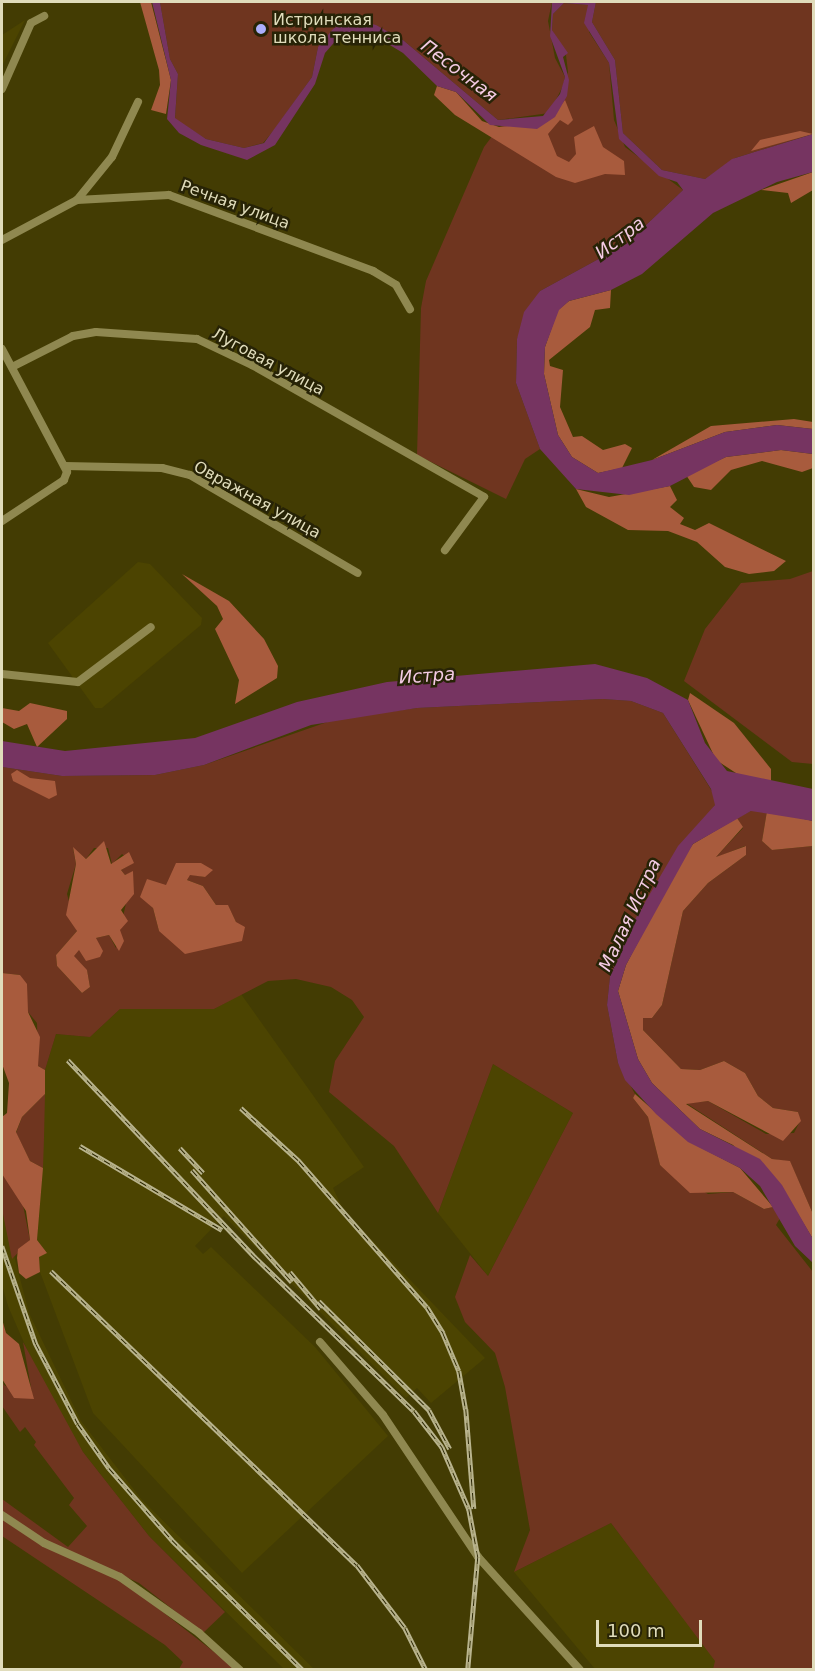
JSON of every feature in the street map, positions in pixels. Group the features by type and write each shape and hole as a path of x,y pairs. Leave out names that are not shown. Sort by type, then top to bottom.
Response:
{"street":[{"path":"2,88 31,23 44,16"},
{"path":"77,200 112,157 138,102"},
{"name":"Речная улица","path":"2,240 77,200 169,195 373,271 396,285 410,309"},
{"name":"Луговая улица","path":"12,367 73,336 96,332 197,339 252,365 400,452 484,497 445,550"},
{"path":"2,349 65,466 64,480 2,521"},
{"name":"Овражная улица","path":"65,466 162,468 190,475 358,573"},
{"path":"2,674 78,682 151,627"},
{"path":"320,1342 383,1415 478,1557 580,1670"},
{"path":"2,1515 44,1543 120,1577 199,1633 240,1670"}],"shaded area":[{"path":"140,2 151,2 171,80 166,114 151,110 160,85 159,70"},
{"path":"152,2 160,2 170,59 178,74 175,118 206,139 244,148 264,143 312,77 318,47 333,29 350,18 376,25 403,40 498,120 543,116 560,94 565,77 550,36 552,2 596,2 592,22 615,60 623,133 662,170 705,179 732,159 813,134 813,172 777,182 713,213 642,274 611,290 569,301 559,310 545,347 544,374 558,435 572,457 598,473 652,460 725,432 777,425 813,429 813,454 781,450 726,457 670,486 629,495 576,489 540,449 516,383 517,339 524,312 540,291 626,244 683,190 677,182 659,176 619,139 609,63 584,23 588,5 564,3 553,14 552,30 568,53 563,57 569,80 567,96 555,117 537,129 490,125 456,92 437,86 403,53 375,36 352,31 339,37 325,53 315,84 275,145 247,160 201,145 179,133 167,119 171,80"},
{"path":"160,2 552,2 548,21 555,58 565,77 563,86 549,113 498,120 403,40 359,20 318,47 312,77 274,130 263,143 244,148 206,139 175,119 178,74 170,59"},
{"path":"596,2 813,2 813,134 735,158 705,179 662,170 623,133 615,60 592,22"},
{"path":"564,3 588,5 589,32 609,63 614,120 625,147 683,190 626,244 540,291 517,339 516,383 540,449 525,459 506,499 417,455 421,308 426,281 484,147 499,127 555,117 568,72 566,55 552,30 553,14"},
{"path":"25,20 2,66 2,35"},
{"path":"437,86 456,92 482,121 499,127 547,122 565,100 573,120 568,125 560,120 548,134 557,156 569,162 576,154 574,137 594,126 603,147 624,161 625,175 605,174 575,183 556,177 455,115 434,95"},
{"path":"800,131 813,134 751,151 760,140"},
{"path":"813,172 813,190 791,203 788,193 761,190"},
{"path":"611,290 610,308 595,310 590,327 549,360 550,366 563,370 560,407 573,437 582,436 603,450 625,444 632,448 622,468 598,473 572,457 558,435 544,374 545,347 558,310 569,301"},
{"path":"794,419 813,422 813,429 777,425 725,432 652,460 711,426"},
{"path":"781,450 813,454 813,468 802,472 762,461 731,470 711,490 694,487 686,475 726,457"},
{"path":"670,486 677,500 670,507 684,518 680,524 695,530 709,523 786,561 774,571 749,574 725,567 697,542 668,531 628,530 586,507 576,489 609,497"},
{"path":"138,562 150,564 202,618 201,625 102,708 95,708 48,643"},
{"path":"814,571 813,764 792,762 684,681 705,629 741,583 790,579"},
{"path":"182,574 229,601 264,639 278,666 277,678 235,704 239,680 215,629 223,619 217,606"},
{"path":"595,664 647,678 688,700 705,743 727,771 813,789 813,821 751,811 693,844 626,965 618,991 638,1059 652,1083 700,1129 760,1159 782,1185 813,1239 813,1263 795,1246 760,1186 740,1168 688,1142 656,1114 625,1080 618,1063 607,1005 610,976 634,921 678,846 715,805 711,789 663,713 631,701 603,699 417,708 311,725 204,765 155,775 62,776 2,767 2,741 65,751 195,738 297,702 387,682"},
{"path":"690,693 734,723 771,769 771,781 742,777 716,760 688,700"},
{"path":"603,699 631,701 663,713 715,796 715,805 634,921 610,976 607,1005 618,1063 635,1094 633,1098 648,1117 660,1165 708,1194 733,1192 764,1209 773,1207 780,1218 776,1225 813,1272 813,1669 713,1669 715,1661 611,1523 514,1572 530,1530 505,1387 495,1353 465,1322 455,1297 470,1255 488,1276 573,1113 493,1064 438,1213 394,1146 329,1092 335,1061 364,1017 352,1000 331,987 296,979 268,981 214,1009 120,1009 90,1037 56,1034 45,1070 38,1066 37,1023 28,1012 20,975 2,973 2,767 62,776 155,775 204,765 336,719 417,708","holes":["73,848 86,859 94,848 108,848 112,864 122,854 133,863 121,870 125,875 133,872 116,948 109,935 96,938 98,948 79,949 73,956 87,971 90,987 82,993 57,966 56,955 77,931 67,894 76,864","201,863 205,877 189,874 187,880 203,886 216,905 228,906 236,922 159,931 153,908 146,899"]},
{"path":"30,703 67,711 67,719 37,747 27,724 14,729 2,722 2,708 19,711"},
{"path":"17,770 30,778 55,781 57,795 49,799 13,781 11,774"},
{"path":"751,811 767,811 762,841 772,850 813,846 813,1214 790,1162 772,1159 686,1103 708,1101 766,1134 794,1133 800,1121 798,1112 773,1108 758,1096 745,1073 724,1061 700,1070 681,1069 643,1030 643,1018 652,1018 662,1005 683,911 708,883 746,855 745,846 715,858 743,828 737,818"},
{"path":"767,811 813,821 813,846 772,850 762,841"},
{"path":"737,818 743,827 716,857 746,846 746,855 708,883 683,911 662,1005 652,1018 643,1018 643,1030 681,1069 700,1070 724,1061 745,1073 758,1096 773,1108 798,1112 801,1121 783,1141 708,1101 686,1104 772,1159 790,1161 813,1214 813,1239 793,1206 733,1145 700,1129 652,1083 638,1059 618,991 626,965 681,860 693,844"},
{"path":"104,841 111,864 129,852 134,863 121,870 125,875 133,871 134,894 121,910 128,921 120,930 124,941 119,951 109,935 96,938 103,951 100,957 86,961 79,950 74,956 87,970 90,987 82,993 57,966 56,955 77,931 66,915 76,864 73,847 86,859"},
{"path":"176,863 201,863 213,870 205,877 190,875 187,880 203,886 216,905 228,905 236,922 245,927 242,941 185,954 159,931 153,908 140,897 147,879 166,885"},
{"path":"2,973 20,975 27,984 28,1012 40,1037 38,1066 45,1070 45,1094 22,1117 16,1132 30,1161 43,1168 37,1240 47,1253 39,1257 40,1272 26,1279 19,1273 17,1258 18,1249 30,1240 26,1211 2,1174 2,1117 7,1113 9,1083 2,1064"},
{"path":"241,994 364,1167 333,1188 344,1211 485,1358 431,1403 417,1388 406,1398 224,1216 195,1246 203,1254 211,1247 315,1347 388,1436 242,1573 93,1413 40,1272 37,1240 45,1070 56,1034 90,1037 120,1009 214,1009"},
{"path":"493,1064 573,1113 488,1276 438,1213"},
{"path":"45,1094 43,1168 30,1161 16,1133 22,1117"},
{"path":"635,1094 688,1141 740,1168 773,1207 764,1209 733,1192 690,1193 660,1165 648,1117 633,1098"},
{"path":"2,1174 22,1200 30,1240 12,1259 2,1209"},
{"path":"2,1209 29,1313 81,1421 142,1500 314,1669 284,1669 149,1536 83,1452 38,1375 8,1306 2,1285"},
{"path":"2,1319 6,1333 19,1344 34,1399 14,1398 2,1379"},
{"path":"23,1342 83,1452 149,1536 225,1612 203,1633 139,1583 45,1540 2,1511 2,1499 68,1547 87,1526 69,1505 74,1498 34,1445 36,1442 25,1427 20,1432 2,1406 2,1379 4,1385 33,1399"},
{"path":"2,1518 119,1578 236,1669 179,1669 183,1662 165,1645 2,1536"},
{"path":"611,1523 716,1661 713,1669 595,1669 514,1572"}],"railway":[{"path":"68,1060 255,1257 414,1411 442,1447 469,1509 478,1557 468,1670"},
{"path":"241,1108 299,1161 427,1307 443,1333 459,1371 466,1409 474,1509"},
{"path":"80,1146 222,1230"},
{"path":"180,1148 203,1173"},
{"path":"192,1170 292,1282"},
{"path":"2,1246 36,1344 78,1424 109,1468 172,1540 303,1670"},
{"path":"51,1271 357,1565 405,1628 426,1670"},
{"path":"290,1272 321,1309"},
{"path":"319,1301 429,1410 450,1449"}],"place":[{"name":"Истринская школа тенниса","path":"261,29"}],"water label":[{"name":"Песочная","path":"459,71"},
{"name":"Истра","path":"620,238"},
{"name":"Истра","path":"427,676"},
{"name":"Малая Истра","path":"630,915"}]}
